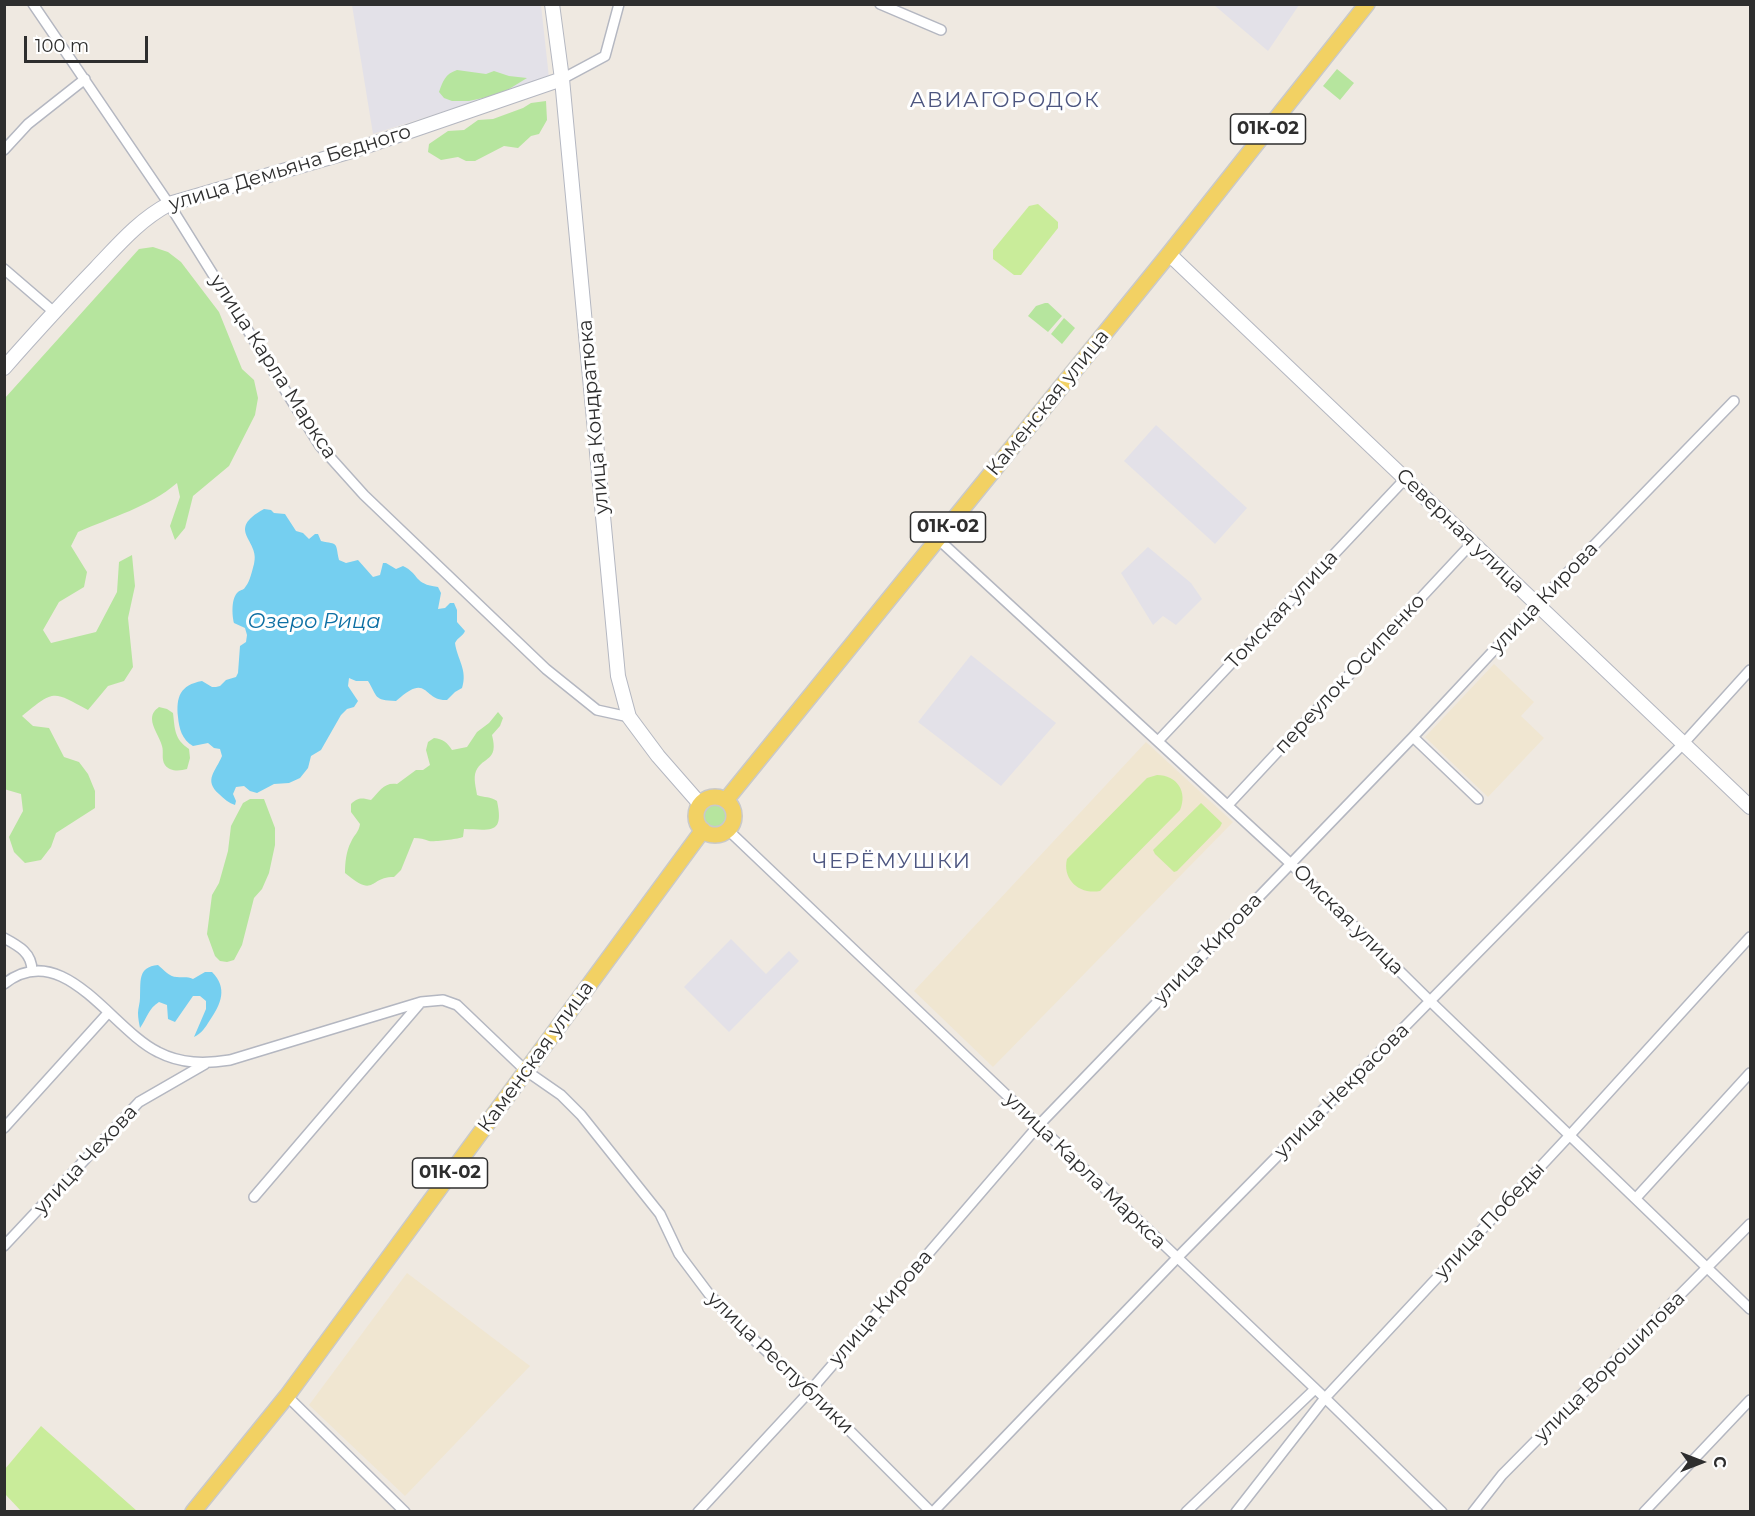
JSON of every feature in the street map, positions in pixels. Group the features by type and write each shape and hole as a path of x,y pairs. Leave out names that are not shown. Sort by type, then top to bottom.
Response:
{"main road":[{"name":"Каменская улица","path":"726,800 1169,254 1367,4"},
{"path":"709,797 721,797 726,800 733,809 734,820 728,830 718,834 707,833 699,826 696,815 700,804 709,797"},
{"name":"Каменская улица","path":"193,1512 287,1396 703,830"}],"street":[{"name":"улица Карла Маркса","path":"33,4 169,204 320,446 364,495 546,669 597,710 629,717"},
{"name":"улица Кондратюка","path":"552,4 562,79 618,676 629,717 658,756 700,804"},
{"path":"562,79 605,56 619,4"},
{"path":"880,4 941,30"},
{"path":"4,150 28,124 85,79"},
{"name":"улица Демьяна Бедного","path":"4,368 134,228 169,204 355,150 562,79"},
{"name":"Северная улица","path":"1169,254 1750,807"},
{"path":"4,269 54,312"},
{"name":"улица Кирова","path":"698,1512 810,1391 1038,1126 1734,401"},
{"name":"Томская улица","path":"1158,741 1405,479"},
{"name":"Омская улица","path":"938,539 1291,864 1750,1309"},
{"name":"переулок Осипенко","path":"1228,805 1472,543"},
{"name":"улица Некрасова","path":"932,1512 1177,1258 1683,744 1750,670"},
{"path":"1413,737 1478,799"},
{"name":"улица Карла Маркса","path":"728,830 1442,1512"},
{"name":"улица Победы","path":"1236,1512 1325,1398 1570,1135 1750,937"},
{"path":"4,938 27,953 32,963 32,971"},
{"path":"4,984 17,975 32,971 50,972 75,982 143,1044 181,1061 206,1063"},
{"name":"улица Республики","path":"206,1063 230,1060 420,1002 443,999 457,1005 525,1070 561,1095 581,1115 660,1214 679,1254 709,1294 738,1325 810,1391 932,1512"},
{"path":"254,1197 420,1002"},
{"path":"4,1128 108,1013"},
{"name":"улица Чехова","path":"4,1246 139,1102 206,1063"},
{"path":"1636,1198 1750,1073"},
{"name":"улица Ворошилова","path":"1473,1512 1502,1475 1750,1224"},
{"path":"1186,1512 1315,1389"},
{"path":"287,1396 405,1512"},
{"path":"1644,1512 1750,1400"}],"shaded area":[{"path":"352,5 541,5 549,78 373,134"},
{"path":"1214,5 1299,5 1268,51"},
{"path":"1156,425 1247,508 1215,544 1124,461"},
{"path":"1148,547 1191,583 1202,599 1176,625 1163,616 1153,625 1121,573"},
{"path":"971,655 1056,723 1001,786 918,722"},
{"path":"1494,664 1534,702 1521,716 1544,738 1488,797 1425,737"},
{"path":"1146,742 1233,822 993,1067 914,991"},
{"path":"731,939 766,974 789,951 799,961 729,1032 684,987"},
{"path":"407,1273 530,1366 405,1496 309,1405"}],"green space":[{"path":"1337,69 1354,83 1340,100 1323,86"},
{"path":"457,70 486,74 494,71 527,78 501,94 469,101 452,101 444,98 439,92 447,76"},
{"path":"546,101 547,120 539,134 531,136 518,148 504,146 475,161 466,161 458,157 441,160 428,152 429,144 448,131 464,130 478,120 493,119 531,103"},
{"path":"1038,204 1058,222 1058,228 1021,275 1014,275 993,259 993,250 1029,206"},
{"path":"153,247 168,252 181,262 219,312 242,369 254,380 258,398 255,415 229,466 193,496 185,528 175,540 170,526 180,497 177,483 154,499 130,511 78,532 71,546 87,572 84,587 59,602 43,630 51,643 96,632 117,592 119,562 132,555 135,586 128,618 133,667 124,681 108,686 88,710 60,696 54,696 47,697 22,716 33,726 49,728 64,757 79,762 88,774 95,791 95,808 56,833 51,847 41,860 25,863 14,852 9,837 23,811 21,794 4,789 5,398 139,249"},
{"path":"1048,303 1062,316 1048,332 1028,316 1036,306"},
{"path":"1064,318 1075,328 1062,344 1051,334"},
{"path":"159,707 173,713 178,737 189,749 190,758 187,769 172,770 164,763 162,746 152,719"},
{"path":"498,712 503,718 500,726 492,735 494,744 492,754 479,766 475,777 477,795 497,801 499,819 497,825 494,828 482,830 464,829 463,837 452,839 429,841 414,838 401,870 394,877 371,885 362,885 345,873 348,849 360,824 351,812 351,804 360,799 371,800 385,786 397,784 416,770 423,770 430,765 426,750 428,742 434,738 444,741 452,750 467,747 477,732"},
{"path":"1157,775 1170,778 1179,786 1183,797 1180,810 1100,891 1092,892 1079,888 1067,873 1067,859 1147,778"},
{"path":"250,799 264,799 275,828 275,845 269,873 262,889 254,898 242,945 234,960 220,961 215,956 207,934 212,895 219,883 228,851 231,826 243,803"},
{"path":"715,799 727,804 732,816 727,828 715,833 703,828 698,816 703,804"},
{"path":"1201,803 1222,823 1174,872 1153,850"},
{"path":"41,1426 137,1511 21,1511 5,1494 5,1469"}],"water":[{"name":"Озеро Рица","path":"264,509 285,514 296,531 303,533 309,539 318,534 321,541 335,545 339,560 346,563 358,560 373,577 380,575 383,563 386,563 396,569 403,566 424,584 438,587 441,593 438,609 454,603 457,610 457,622 465,631 455,643 464,682 462,688 447,700 439,699 420,688 414,688 396,701 377,697 368,681 356,681 349,678 348,686 358,701 354,707 347,709 341,715 321,750 311,756 308,768 300,778 289,783 274,784 257,793 244,786 236,787 233,794 235,805 223,798 212,784 212,775 222,756 220,749 208,743 193,746 186,740 179,725 178,704 181,693 189,686 202,681 212,687 220,686 226,680 236,677 238,673 240,646 246,642 247,635 245,628 234,623 233,602 238,592 247,584 254,564 253,548 245,530 247,524 252,517"},
{"path":"158,965 174,977 193,979 205,972 212,972 220,984 220,1002 203,1030 194,1037 206,1009 206,1001 200,996 193,996 175,1022 168,1019 167,1005 159,1002 150,1011 140,1028 138,1013 143,972 151,966"}],"district":[{"name":"АВИАГОРОДОК","path":"1005,101"},
{"name":"ЧЕРЁМУШКИ","path":"892,862"}]}
